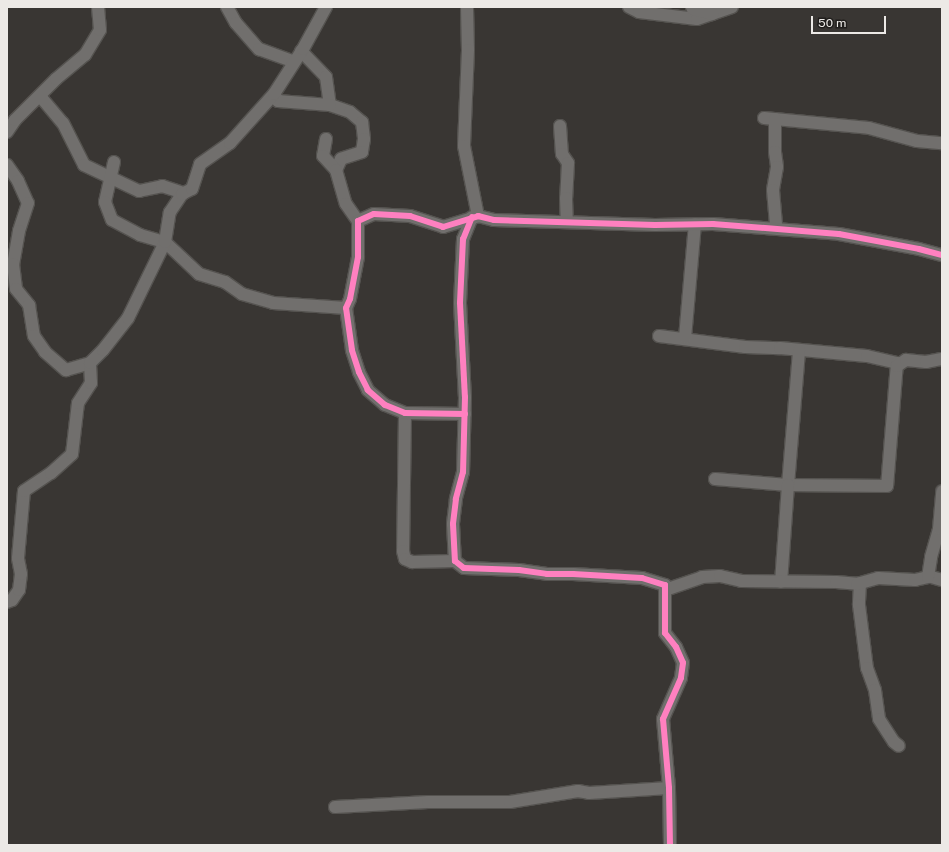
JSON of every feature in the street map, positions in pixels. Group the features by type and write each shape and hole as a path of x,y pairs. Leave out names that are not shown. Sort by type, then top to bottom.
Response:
{"street":[{"path":"7,132 15,120 85,55 100,30 98,7"},
{"path":"227,7 236,23 259,49 294,62"},
{"path":"7,165 18,181 28,203 13,264 10,269 16,289 29,305 34,336 45,352 66,370 90,362 103,350 128,318 164,242 170,212 184,193 192,189 200,164 230,143 274,94 302,51 326,7"},
{"path":"455,561 453,524 456,499 462,472 465,414 465,373 460,303 463,239 475,217 464,146 468,50 467,7"},
{"path":"628,7 639,12 697,19 732,7"},
{"path":"692,7 693,9 712,14"},
{"path":"302,51 326,76 330,105"},
{"path":"274,94 278,101 330,105 350,112 362,122 364,139 362,152 341,159 336,170"},
{"path":"40,96 63,123 84,165 139,191 162,186 184,193"},
{"path":"776,228 773,190 777,167 770,119 863,128 884,131 899,138 917,141 942,142"},
{"path":"560,126 562,154 568,163 566,222"},
{"path":"326,139 323,156 336,170 346,204 358,221 358,257 350,299 346,308 352,350 359,372 368,390 385,405 405,413 465,414"},
{"path":"114,162 105,202 112,220 140,235 164,242 199,274 225,282 242,294 273,303 346,308"},
{"path":"358,221 374,214 410,216 443,227 475,217 494,220 695,224 776,228 839,234 920,249 942,256"},
{"path":"685,338 695,224"},
{"path":"659,336 685,338 745,347 867,356 897,363 887,486 788,485 715,479"},
{"path":"780,582 799,350"},
{"path":"897,366 906,360 926,362 942,359"},
{"path":"7,602 12,600 19,590 21,574 18,558 24,491 51,473 72,454 78,403 91,383 90,362"},
{"path":"405,413 403,551 405,559 412,562 455,561 464,568 519,570 547,574 609,575 642,578 665,585 665,633 676,647 683,663 681,678 663,718 669,788 670,845"},
{"path":"928,576 931,557 939,529 942,491"},
{"path":"665,590 702,577 720,576 741,581 780,582 860,583 878,578 915,580 928,576 942,580"},
{"path":"860,583 858,605 867,668 875,690 879,719 894,742 899,746"},
{"path":"335,807 428,802 510,802 578,791 589,793 669,788"}],"cycle path":[{"path":"465,414 405,413 385,405 368,390 359,372 352,350 346,308 350,299 358,257 358,221 374,214 410,216 443,227 478,216 494,220 655,225 713,224 839,234 919,249 942,255"},
{"path":"472,217 463,239 460,303 465,397 463,472 456,499 453,524 455,561 464,568 519,570 547,574 642,578 665,585 665,633 676,647 683,663 681,678 663,719 669,788 670,845"}]}
